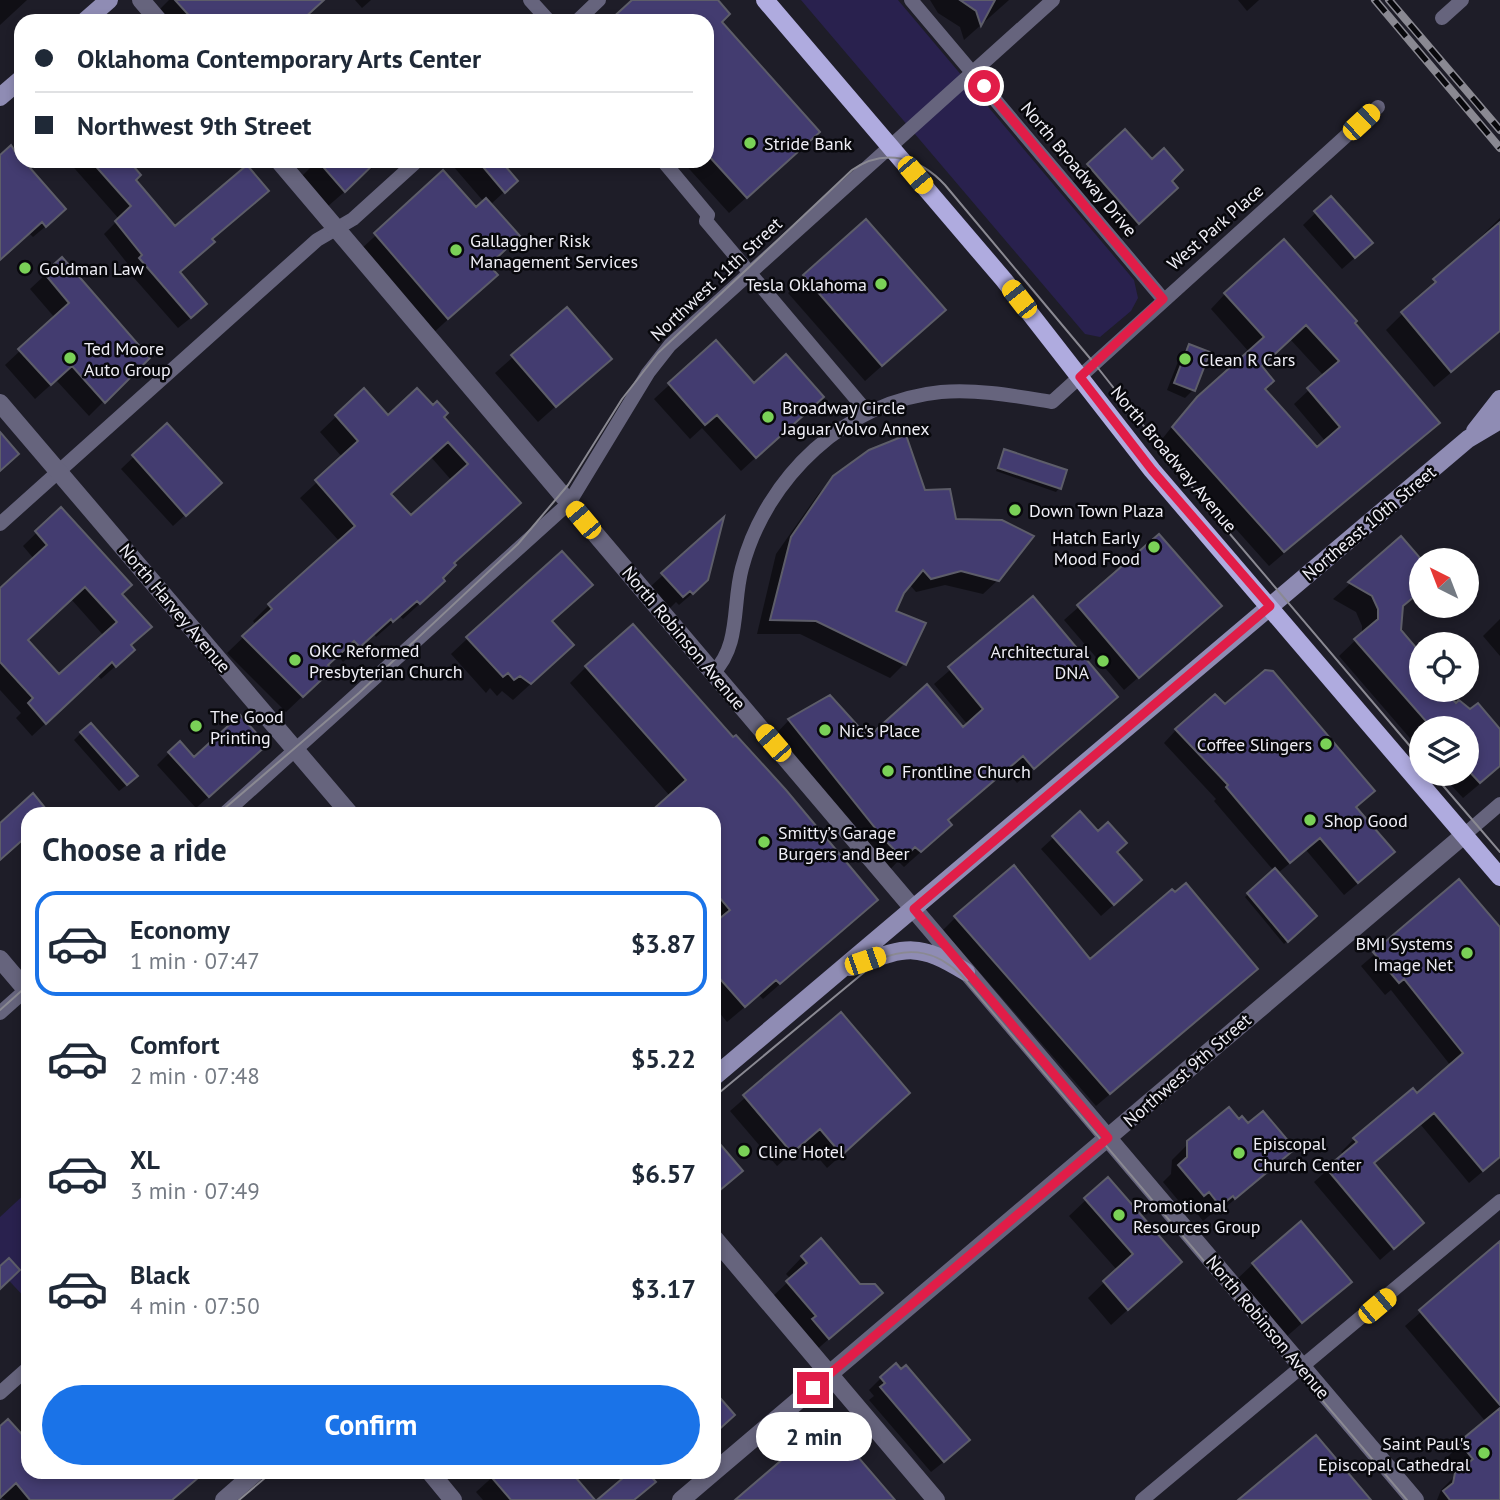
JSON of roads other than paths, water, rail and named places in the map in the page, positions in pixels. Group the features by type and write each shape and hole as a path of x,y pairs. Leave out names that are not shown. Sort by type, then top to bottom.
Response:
{"main road":[{"path":"93,14 109,0"},
{"name":"North Broadway Avenue","path":"765,0 1004,280 1152,470 1500,877"},
{"path":"0,97 14,85"},
{"name":"Northeast 10th Street","path":"1468,439 1500,399"},
{"name":"Northeast 10th Street","path":"721,1071 1468,439 1500,420"},
{"path":"840,970 890,953 915,949 941,956 966,972"}],"street":[{"path":"141,0 153,14"},
{"path":"530,0 543,14"},
{"path":"584,14 599,0"},
{"name":"North Broadway Drive","path":"911,0 1163,299"},
{"name":"Northwest 11th Street","path":"232,807 569,503 650,369 696,320 1053,0"},
{"path":"1442,18 1462,0"},
{"name":"West Park Place","path":"713,673 730,649 743,564 773,500 822,441 868,412 919,396 943,392 991,392 1052,402 1377,107"},
{"name":"North Robinson Avenue","path":"285,168 1415,1500"},
{"path":"0,524 317,240 353,219 409,168"},
{"path":"669,168 708,215 706,221 868,412"},
{"name":"North Harvey Avenue","path":"0,403 344,807"},
{"name":"Northwest 9th Street","path":"721,1466 1500,804"},
{"path":"0,959 21,983"},
{"path":"0,1013 21,995"},
{"path":"1142,1500 1500,1201"},
{"path":"721,1246 936,1500"},
{"path":"0,1393 21,1374"},
{"path":"224,1500 248,1479"},
{"path":"436,1479 453,1500"},
{"name":"Northwest 9th Street","path":"681,1500 706,1479"}],"tram line":[{"path":"226,807 359,693 518,544 568,485 622,399 658,353 852,170 864,163 889,158 913,162 925,168 945,185 1094,363 1218,520 1409,745"},
{"path":"1443,786 1500,852"},
{"path":"721,1091 880,959 913,952 943,961 961,975 1407,1500"},
{"path":"0,1010 21,991"},
{"path":"239,1500 264,1479"}],"railway":[{"path":"1375,0 1500,148"},
{"path":"1389,0 1500,130"}],"place":[{"name":"Stride Bank","path":"750,143"},
{"name":"Gallaggher Risk Management Services","path":"456,250"},
{"name":"Goldman Law","path":"25,268"},
{"name":"Tesla Oklahoma","path":"881,284"},
{"name":"Ted Moore Auto Group","path":"70,358"},
{"name":"Clean R Cars","path":"1185,359"},
{"name":"Broadway Circle Jaguar Volvo Annex","path":"768,417"},
{"name":"Down Town Plaza","path":"1015,510"},
{"name":"Hatch Early Mood Food","path":"1154,547"},
{"name":"OKC Reformed Presbyterian Church","path":"295,660"},
{"name":"Architectural DNA","path":"1103,661"},
{"name":"The Good Printing","path":"196,726"},
{"name":"Nic's Place","path":"825,730"},
{"name":"Coffee Slingers","path":"1326,744"},
{"name":"Frontline Church","path":"888,771"},
{"name":"Shop Good","path":"1310,820"},
{"name":"Smitty’s Garage Burgers and Beer","path":"764,842"},
{"name":"BMI Systems Image Net","path":"1467,953"},
{"name":"Cline Hotel","path":"744,1151"},
{"name":"Episcopal Church Center","path":"1239,1153"},
{"name":"Promotional Resources Group","path":"1119,1215"},
{"name":"Saint Paul's Episcopal Cathedral","path":"1484,1453"}]}
